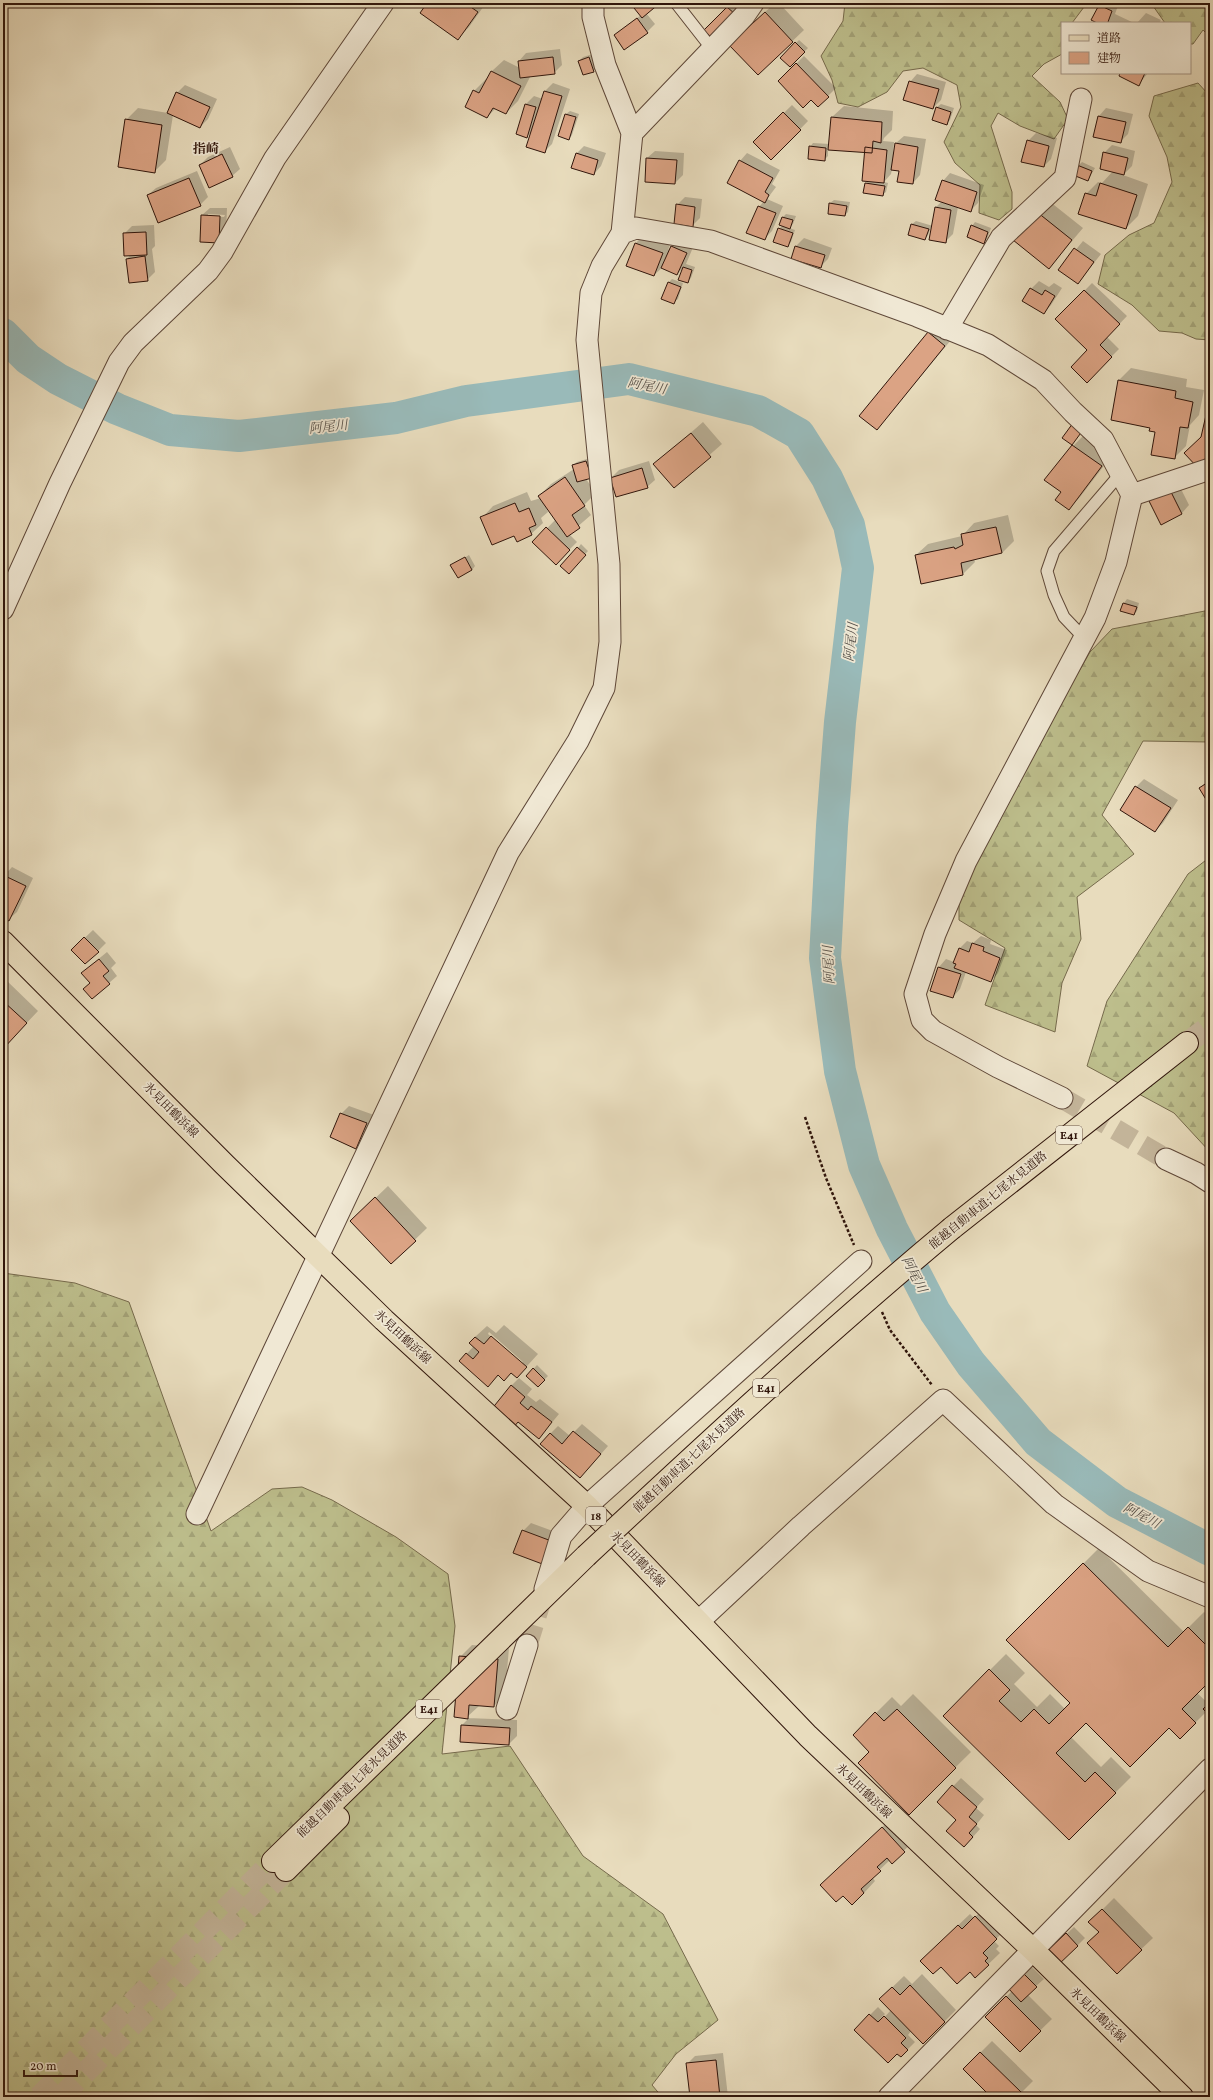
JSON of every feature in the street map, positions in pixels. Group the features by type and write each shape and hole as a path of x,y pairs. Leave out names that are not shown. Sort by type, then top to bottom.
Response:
{"main road":[{"name":"氷見田鶴浜線","path":"3,942 384,1320 587,1506 814,1742 1033,1950 1182,2097"},
{"name":"能越自動車道;七尾氷見道路","path":"279,1866 591,1560 956,1232 1033,1177 1191,1048"}],"street":[{"path":"3,609 60,483 119,362 133,343 208,271 222,252 275,158 383,3"},
{"path":"197,1514 508,853 578,741 604,688 610,642 609,564 587,340 591,293 602,266 622,233 632,133 605,65 593,16 593,3"},
{"path":"632,133 744,16 753,3"},
{"path":"947,329 1001,238 1065,178 1081,99"},
{"path":"622,233 636,228 711,241 917,316 988,345 1043,380 1073,412 1103,440 1121,473 1132,495 1116,562 1095,618 966,861 935,934 915,994 922,1020 932,1031 998,1067 1062,1098"},
{"path":"1132,495 1210,469"},
{"path":"1166,1160 1196,1173 1210,1182"},
{"path":"545,1588 561,1536 587,1506 861,1261"},
{"path":"698,1622 801,1526 943,1400 1054,1504 1148,1571 1210,1597"},
{"path":"507,1709 527,1645"},
{"path":"889,2097 1210,1769"}],"lane":[{"path":"676,3 712,49"},
{"path":"1084,638 1064,617 1054,595 1047,571 1054,551 1121,473"}],"green space":[{"path":"845,3 1087,3 1073,22 1061,22 1061,55 1044,64 1032,76 1060,102 1068,119 1054,139 1020,126 998,113 991,126 1012,192 1012,209 999,220 979,213 980,185 955,163 944,142 961,107 957,85 923,68 903,71 887,92 858,107 838,103 832,80 821,56 843,21"},
{"path":"1151,3 1210,3 1210,37 1203,30 1193,44 1191,44 1191,22 1164,22"},
{"path":"1198,83 1208,94 1210,90 1210,340 1196,339 1182,333 1159,331 1132,305 1098,284 1105,255 1129,235 1154,223 1172,182 1167,157 1149,116 1154,96"},
{"path":"1210,610 1210,742 1143,741 1102,815 1134,854 1077,897 1081,939 1062,983 1055,1032 985,1005 1005,948 959,920 959,896 1074,680 1090,652 1112,629"},
{"path":"1210,857 1210,1152 1174,1113 1087,1066 1107,1001 1188,874"},
{"path":"3,1273 75,1283 129,1302 211,1531 272,1489 302,1487 332,1500 396,1537 448,1574 455,1626 442,1754 510,1746 583,1856 663,1914 718,2020 676,2054 652,2085 662,2097 3,2097"}],"building":[{"path":"427,3 465,3 478,12 458,40 420,13"},
{"path":"630,3 660,3 642,18"},
{"path":"1099,5 1112,11 1108,22 1095,22 1091,20"},
{"path":"727,7 735,14 712,38 704,30"},
{"path":"765,12 793,42 758,75 729,45"},
{"path":"637,18 648,33 624,50 614,35"},
{"path":"795,42 805,52 790,67 780,58"},
{"path":"553,57 555,74 520,78 518,61"},
{"path":"589,57 594,72 583,75 578,61"},
{"path":"796,63 829,97 818,107 811,100 803,108 778,81"},
{"path":"491,71 521,86 506,114 493,108 487,118 465,107 473,90 479,93"},
{"path":"1120,74 1145,74 1139,86 1119,76"},
{"path":"909,81 939,89 933,109 903,100"},
{"path":"544,91 562,96 545,153 526,147"},
{"path":"176,92 210,107 200,128 167,113"},
{"path":"525,104 536,107 527,138 516,134"},
{"path":"936,107 951,112 947,125 932,120"},
{"path":"783,112 801,130 771,160 753,142"},
{"path":"565,114 576,117 569,140 558,136"},
{"path":"1098,116 1126,122 1121,143 1093,137"},
{"path":"831,117 882,122 881,143 873,141 872,153 828,150"},
{"path":"125,119 162,125 155,173 118,167"},
{"path":"1027,140 1049,146 1044,167 1021,162"},
{"path":"895,143 918,147 913,184 897,182 899,171 891,170"},
{"path":"809,146 826,148 825,161 808,159"},
{"path":"865,147 887,150 884,183 862,181"},
{"path":"1103,152 1128,158 1124,175 1100,169"},
{"path":"576,153 598,160 594,175 571,168"},
{"path":"222,154 233,177 209,188 199,165"},
{"path":"646,158 677,160 675,184 645,182"},
{"path":"739,160 773,178 765,192 769,195 765,203 727,183"},
{"path":"1077,165 1092,171 1088,181 1073,175"},
{"path":"189,178 201,206 158,223 147,195"},
{"path":"942,180 977,192 971,212 935,200"},
{"path":"865,183 885,186 883,196 863,193"},
{"path":"1100,183 1137,195 1126,229 1078,214 1085,193 1096,196"},
{"path":"829,203 847,206 845,216 828,214"},
{"path":"676,204 695,207 693,227 674,224"},
{"path":"758,206 776,213 765,240 746,233"},
{"path":"935,207 951,210 946,243 929,240"},
{"path":"1037,212 1072,240 1049,269 1013,240"},
{"path":"201,215 220,216 219,243 200,242"},
{"path":"782,217 793,220 790,229 779,225"},
{"path":"911,224 929,229 925,240 908,235"},
{"path":"971,225 988,232 984,244 967,237"},
{"path":"778,228 793,233 788,247 773,242"},
{"path":"146,232 147,255 124,256 123,233"},
{"path":"635,243 663,253 654,276 626,266"},
{"path":"671,246 687,253 677,275 661,268"},
{"path":"795,246 825,255 821,268 791,259"},
{"path":"1074,248 1094,262 1078,284 1058,270"},
{"path":"145,256 148,281 129,283 126,259"},
{"path":"683,267 692,270 688,283 678,280"},
{"path":"668,282 681,287 674,304 661,299"},
{"path":"1030,288 1042,295 1045,290 1055,296 1044,314 1022,301"},
{"path":"1084,290 1120,324 1100,345 1112,357 1087,383 1071,367 1087,350 1055,319"},
{"path":"928,332 945,346 877,430 859,416"},
{"path":"1118,380 1176,391 1175,398 1193,402 1188,428 1180,427 1175,459 1151,455 1155,432 1149,431 1150,428 1111,420"},
{"path":"1210,412 1210,457 1198,468 1184,453 1201,437 1206,415"},
{"path":"1073,423 1083,430 1072,445 1062,438"},
{"path":"691,433 711,457 674,488 653,464"},
{"path":"1072,445 1102,466 1069,510 1055,500 1061,492 1044,480"},
{"path":"586,461 592,478 577,482 572,465"},
{"path":"642,468 648,488 616,497 610,478"},
{"path":"565,477 585,506 572,515 580,528 567,537 538,496"},
{"path":"1170,490 1182,514 1161,525 1149,501"},
{"path":"515,503 519,512 529,508 536,525 529,528 532,535 517,542 514,536 492,545 480,517"},
{"path":"546,527 570,550 556,565 532,542"},
{"path":"996,527 1002,553 961,563 963,575 921,584 915,555 954,547 955,549 963,545 961,534"},
{"path":"577,547 586,555 569,574 560,566"},
{"path":"465,557 472,570 458,578 450,565"},
{"path":"1123,603 1137,607 1134,615 1120,611"},
{"path":"1210,781 1210,806 1199,788"},
{"path":"1135,786 1171,808 1155,832 1120,810"},
{"path":"3,875 26,886 9,921 3,918"},
{"path":"84,937 99,952 85,964 71,950"},
{"path":"972,943 984,947 983,951 1000,958 991,982 954,968 956,964 953,963 959,948 969,952"},
{"path":"99,959 109,971 103,976 110,984 92,999 83,989 90,983 81,973"},
{"path":"938,967 961,974 953,998 930,991"},
{"path":"3,1001 27,1023 3,1049"},
{"path":"340,1113 367,1123 356,1149 330,1137"},
{"path":"375,1197 416,1241 391,1264 350,1221"},
{"path":"491,1336 527,1367 517,1378 511,1373 504,1381 498,1375 488,1387 459,1361 466,1353 473,1359 479,1352 469,1343 475,1337 484,1344"},
{"path":"533,1368 545,1380 538,1387 526,1376"},
{"path":"511,1385 525,1397 520,1403 528,1410 531,1406 552,1422 539,1439 518,1422 513,1428 491,1410"},
{"path":"573,1431 601,1454 580,1478 540,1444 550,1433 562,1444"},
{"path":"522,1530 554,1542 545,1565 513,1553"},
{"path":"1083,1563 1168,1647 1188,1627 1210,1649 1210,1681 1182,1709 1196,1723 1180,1739 1169,1728 1130,1767 1086,1723 1056,1753 1085,1782 1095,1772 1116,1793 1069,1840 943,1716 989,1669 1010,1690 999,1701 1021,1722 1034,1709 1049,1724 1070,1703 1006,1640"},
{"path":"459,1656 498,1659 494,1707 469,1705 468,1719 454,1717"},
{"path":"1210,1702 1210,1716 1203,1709"},
{"path":"897,1709 956,1768 909,1815 858,1763 869,1752 853,1735 875,1712 884,1721"},
{"path":"461,1725 510,1728 509,1745 460,1742"},
{"path":"952,1785 977,1807 969,1817 977,1824 969,1833 973,1837 964,1847 946,1831 956,1820 937,1802"},
{"path":"882,1827 905,1852 892,1864 887,1858 877,1867 881,1871 861,1889 864,1893 852,1905 843,1896 836,1902 820,1885"},
{"path":"1102,1909 1142,1950 1117,1974 1087,1943 1099,1932 1088,1922"},
{"path":"975,1916 997,1939 983,1953 988,1958 985,1961 989,1965 975,1978 970,1972 957,1984 941,1967 933,1974 920,1961 958,1925 962,1929"},
{"path":"1066,1933 1078,1946 1057,1966 1045,1953"},
{"path":"1023,1973 1037,1987 1021,2002 1008,1988"},
{"path":"910,1985 945,2022 923,2044 879,1999 892,1987 900,1995"},
{"path":"1006,1996 1041,2031 1020,2052 985,2017"},
{"path":"869,2014 878,2022 884,2016 906,2038 901,2043 908,2050 901,2057 897,2054 888,2063 854,2030"},
{"path":"980,2052 1022,2093 1018,2097 981,2097 986,2092 963,2069"},
{"path":"716,2060 720,2097 690,2097 686,2063"}],"waterway":[{"name":"阿尾川","path":"3,334 28,359 58,379 117,409 170,430 239,436 396,418 466,401 629,379 758,411 799,434 827,478 849,525 858,568 840,722 832,826 825,958 840,1071 864,1165 892,1229 935,1312 971,1364 1038,1442 1117,1502 1210,1550"}],"tunnel":[{"path":"1187,1043 1210,1026"},
{"path":"1062,1098 1166,1159"},
{"path":"527,1645 543,1594"},
{"path":"39,2097 273,1861"},
{"path":"61,2097 286,1870"}],"district":[{"name":"指崎","path":"206,148"}]}
